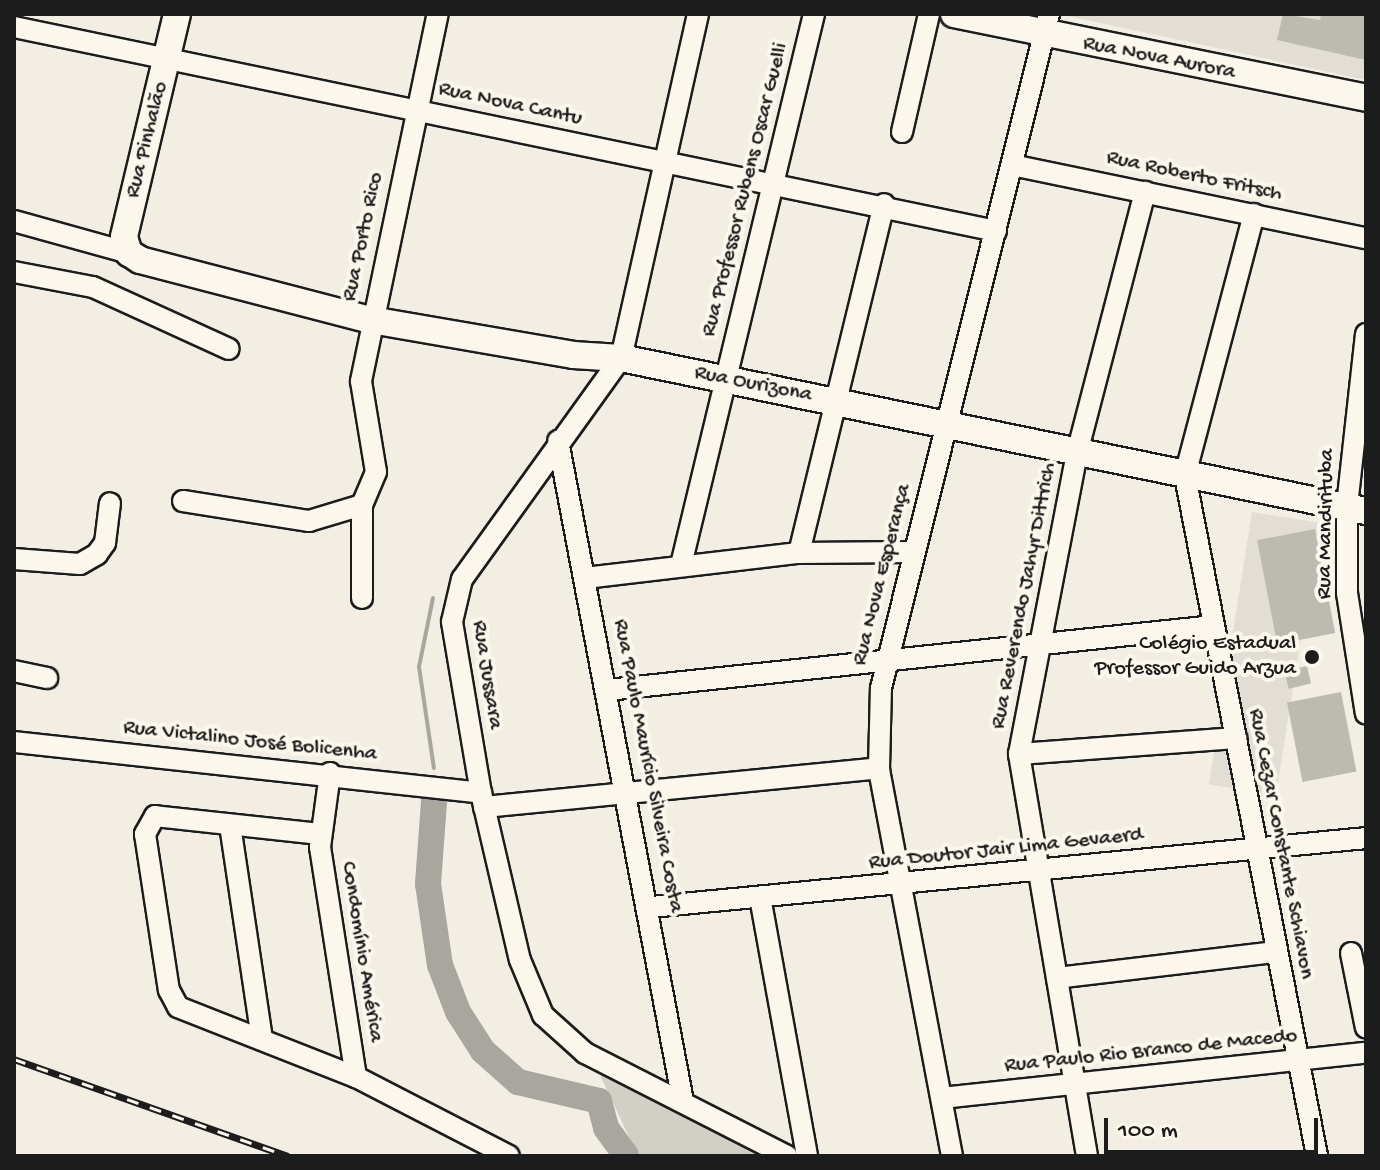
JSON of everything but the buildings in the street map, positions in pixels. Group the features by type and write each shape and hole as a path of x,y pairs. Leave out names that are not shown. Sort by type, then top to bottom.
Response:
{"main road":[{"name":"Rua Pinhalão","path":"134,257 124,237 177,14"},
{"name":"Rua Nova Aurora","path":"954,14 1046,25 1366,98"},
{"name":"Rua Ourizona","path":"134,257 371,320 573,355 621,358 1185,476 1356,508"}],"street":[{"name":"Rua Porto Rico","path":"362,505 376,472 361,381 371,320 438,14"},
{"name":"Rua Jussara","path":"698,14 621,358 558,441 462,579 453,601 483,800 520,960 543,1015 585,1053 787,1156"},
{"name":"Rua Professor Rubens Oscar Guelli","path":"681,565 814,14"},
{"path":"902,132 929,14"},
{"name":"Rua Nova Esperança","path":"952,1156 879,768 886,661 1046,25"},
{"name":"Rua Nova Cantu","path":"14,27 884,204 996,231"},
{"name":"Rua Roberto Fritsch","path":"1012,165 1366,238"},
{"name":"Rua Reverendo Jahyr Dittrich","path":"1087,1156 1036,871 1019,754 1037,645 1077,453 1145,192"},
{"path":"799,553 884,204"},
{"name":"Rua Cezar Constante Schiavon","path":"1254,214 1185,476 1317,1156"},
{"path":"14,221 134,257"},
{"path":"14,272 93,287 229,349"},
{"name":"Rua Mandirituba","path":"1366,334 1356,508 1360,649 1366,714"},
{"name":"Rua Paulo Maurício Silveira Costa","path":"558,441 651,907 683,1101"},
{"path":"183,501 309,521 362,505 362,598"},
{"path":"14,559 80,564 97,554 105,543 110,503"},
{"path":"585,578 799,553 911,552"},
{"path":"607,690 1214,626"},
{"path":"14,671 47,678"},
{"path":"1019,754 1236,738"},
{"name":"Rua Victalino José Bolicenha","path":"14,742 330,773 483,800 628,795 879,768"},
{"name":"Condomínio América","path":"330,773 320,834 356,1077"},
{"name":"Condomínio América","path":"320,834 230,825 164,813 155,816 145,834 169,990 178,1007 356,1077 509,1156"},
{"path":"230,825 262,1038"},
{"name":"Rua Doutor Jair Lima Gevaerd","path":"651,907 1366,838"},
{"path":"760,897 807,1156"},
{"path":"1057,978 1276,952"},
{"path":"1351,953 1366,1028"},
{"name":"Rua Paulo Rio Branco de Macedo","path":"942,1098 1366,1053"}],"shaded area":[{"path":"1068,14 1366,14 1366,80 1068,16"},
{"path":"1252,512 1319,523 1276,795 1209,785"},
{"path":"600,1075 741,1139 770,1156 638,1156"}],"waterway":[{"path":"433,598 419,667 434,768"},
{"path":"434,802 428,884 440,965 458,1012 483,1051 518,1082 599,1101 606,1128 626,1156"}],"railway":[{"path":"14,1059 288,1156"}],"place":[{"name":"Colégio Estadual Professor Guido Arzua","path":"1312,657"}]}
